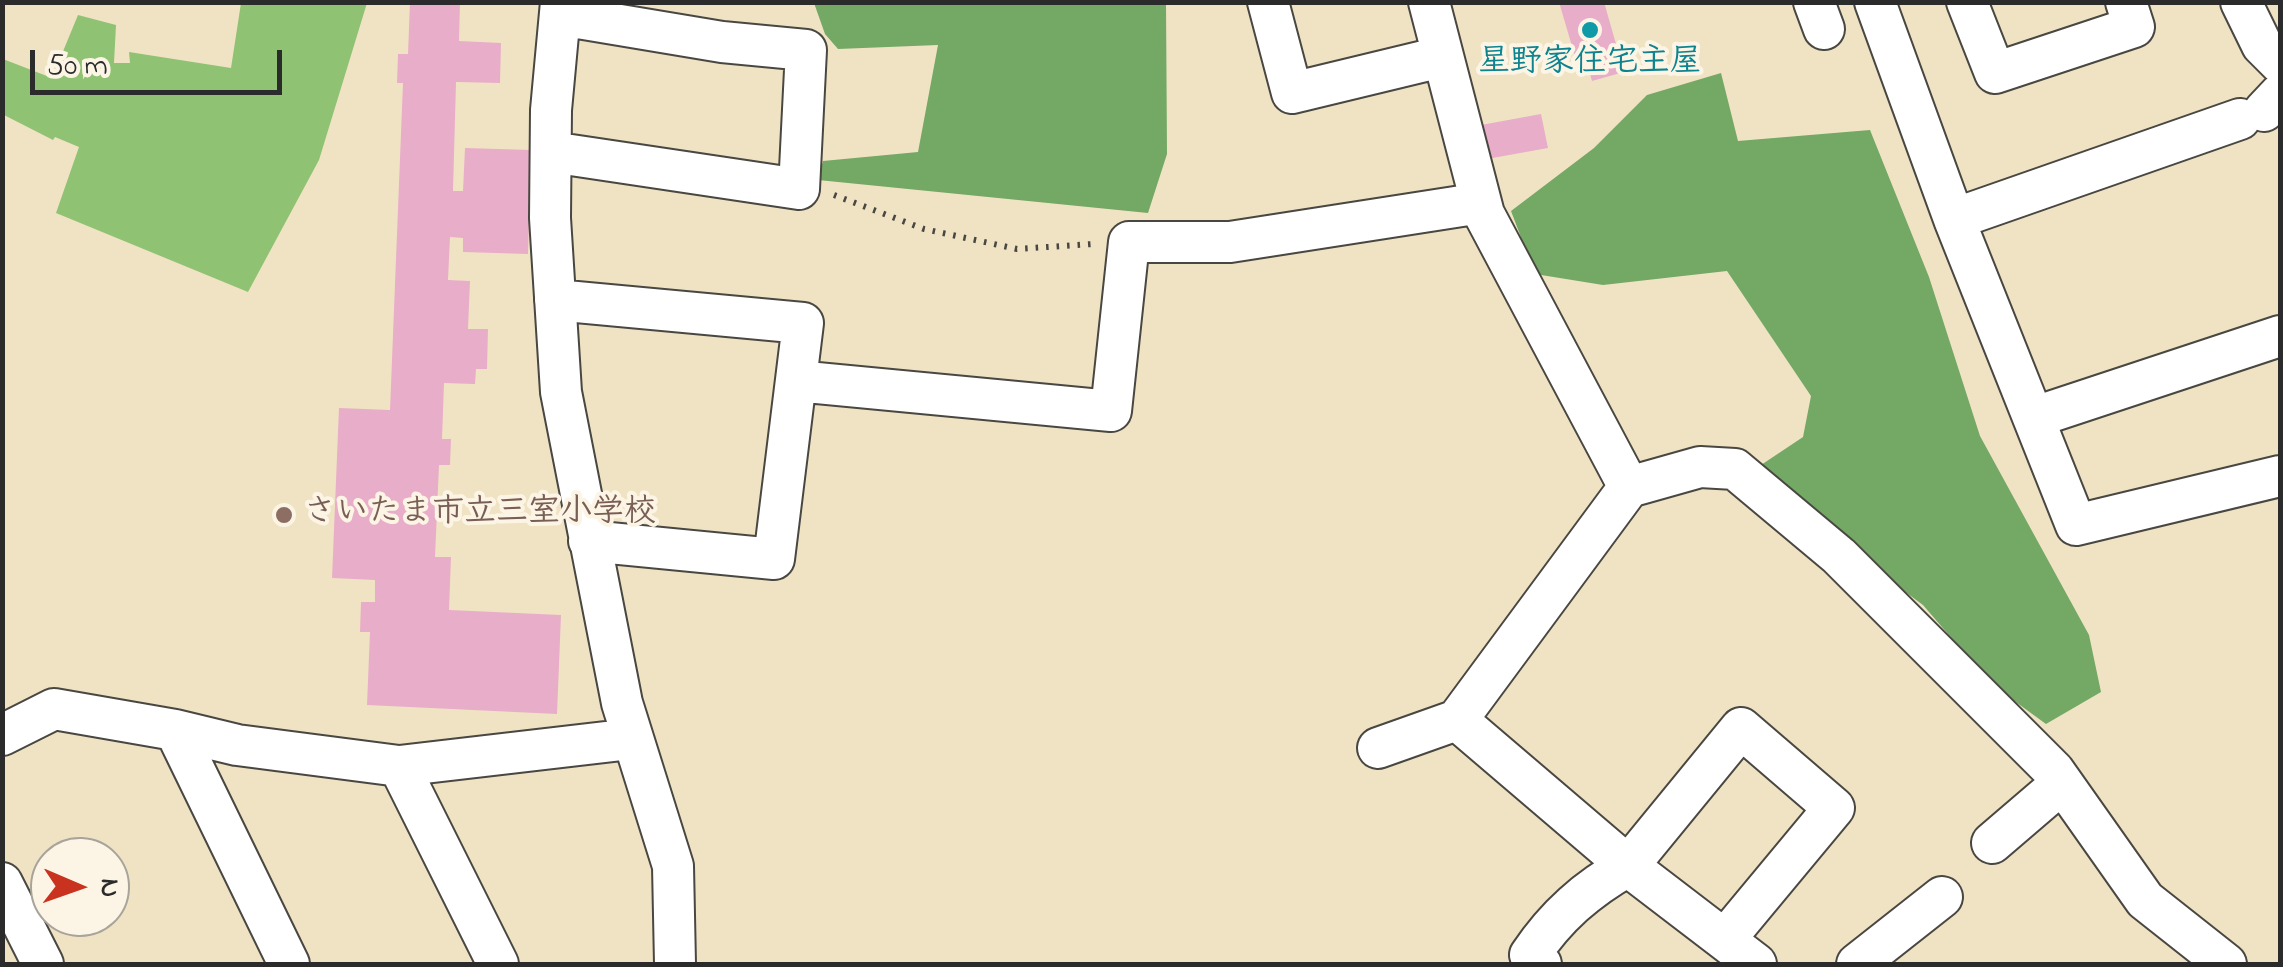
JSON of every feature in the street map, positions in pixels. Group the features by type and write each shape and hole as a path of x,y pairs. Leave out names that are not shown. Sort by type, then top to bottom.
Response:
{"street":[{"path":"1268,2 1292,93 1441,57"},
{"path":"1429,2 1481,203 1628,488"},
{"path":"1875,2 1954,219 2076,525 2280,476"},
{"path":"1967,2 1995,73 2134,27 2126,2"},
{"path":"2241,2 2262,45 2280,63"},
{"path":"551,152 799,189 806,50 722,42 561,9 551,152 561,392 631,739 673,866 675,964"},
{"path":"1954,219 2253,111"},
{"path":"796,381 1111,411 1129,242 1230,242 1481,203"},
{"path":"555,300 804,323 774,559 589,541"},
{"path":"2035,416 2280,336"},
{"path":"1378,748 1457,720 1628,488 1700,467 1736,469 1838,556 2054,771 2144,900 2226,964"},
{"path":"2,735 54,710 175,730 236,745 399,766 631,739"},
{"path":"1457,720 1628,866 1756,964"},
{"path":"1541,964 1530,955 1563,912 1586,891 1628,866 1741,728 1834,808 1726,938"},
{"path":"175,730 289,964"},
{"path":"399,766 498,964"},
{"path":"1992,842 2062,783"},
{"path":"2,882 43,964"},
{"path":"1856,964 1942,898"}],"path":[{"path":"799,189 829,194 924,229 1017,249 1129,242"}],"green space":[{"path":"241,3 367,3 319,160 248,292 56,213 79,147 55,137 53,140 2,114 3,59 52,78 78,15 116,25 114,63 130,63 129,52 231,68"},
{"path":"814,3 1166,3 1167,154 1148,213 818,180 823,161 918,152 938,45 838,49 825,34"},
{"path":"1721,73 1738,141 1870,130 1929,277 1980,436 2089,635 2101,692 2046,724 1991,684 1923,605 1779,499 1755,469 1803,437 1811,396 1727,271 1603,285 1535,274 1511,211 1594,148 1647,95"}],"building":[{"path":"410,2 460,2 459,41 501,43 500,83 456,82 453,191 463,191 465,148 531,150 528,254 463,252 463,238 450,237 448,280 470,281 468,329 488,329 487,369 476,369 475,384 444,383 442,439 451,439 450,465 439,465 435,557 451,557 449,610 561,615 557,714 367,705 370,632 360,632 361,602 375,602 375,580 332,578 339,408 390,410 403,83 397,83 398,54 408,54"},
{"name":"星野家住宅主屋","path":"1559,2 1604,2 1624,72 1592,81 1585,57 1576,60"},
{"path":"1541,114 1548,148 1487,159 1481,125"}],"place":[{"name":"星野家住宅主屋","path":"1590,30"},
{"name":"さいたま市立三室小学校","path":"284,515"}]}
